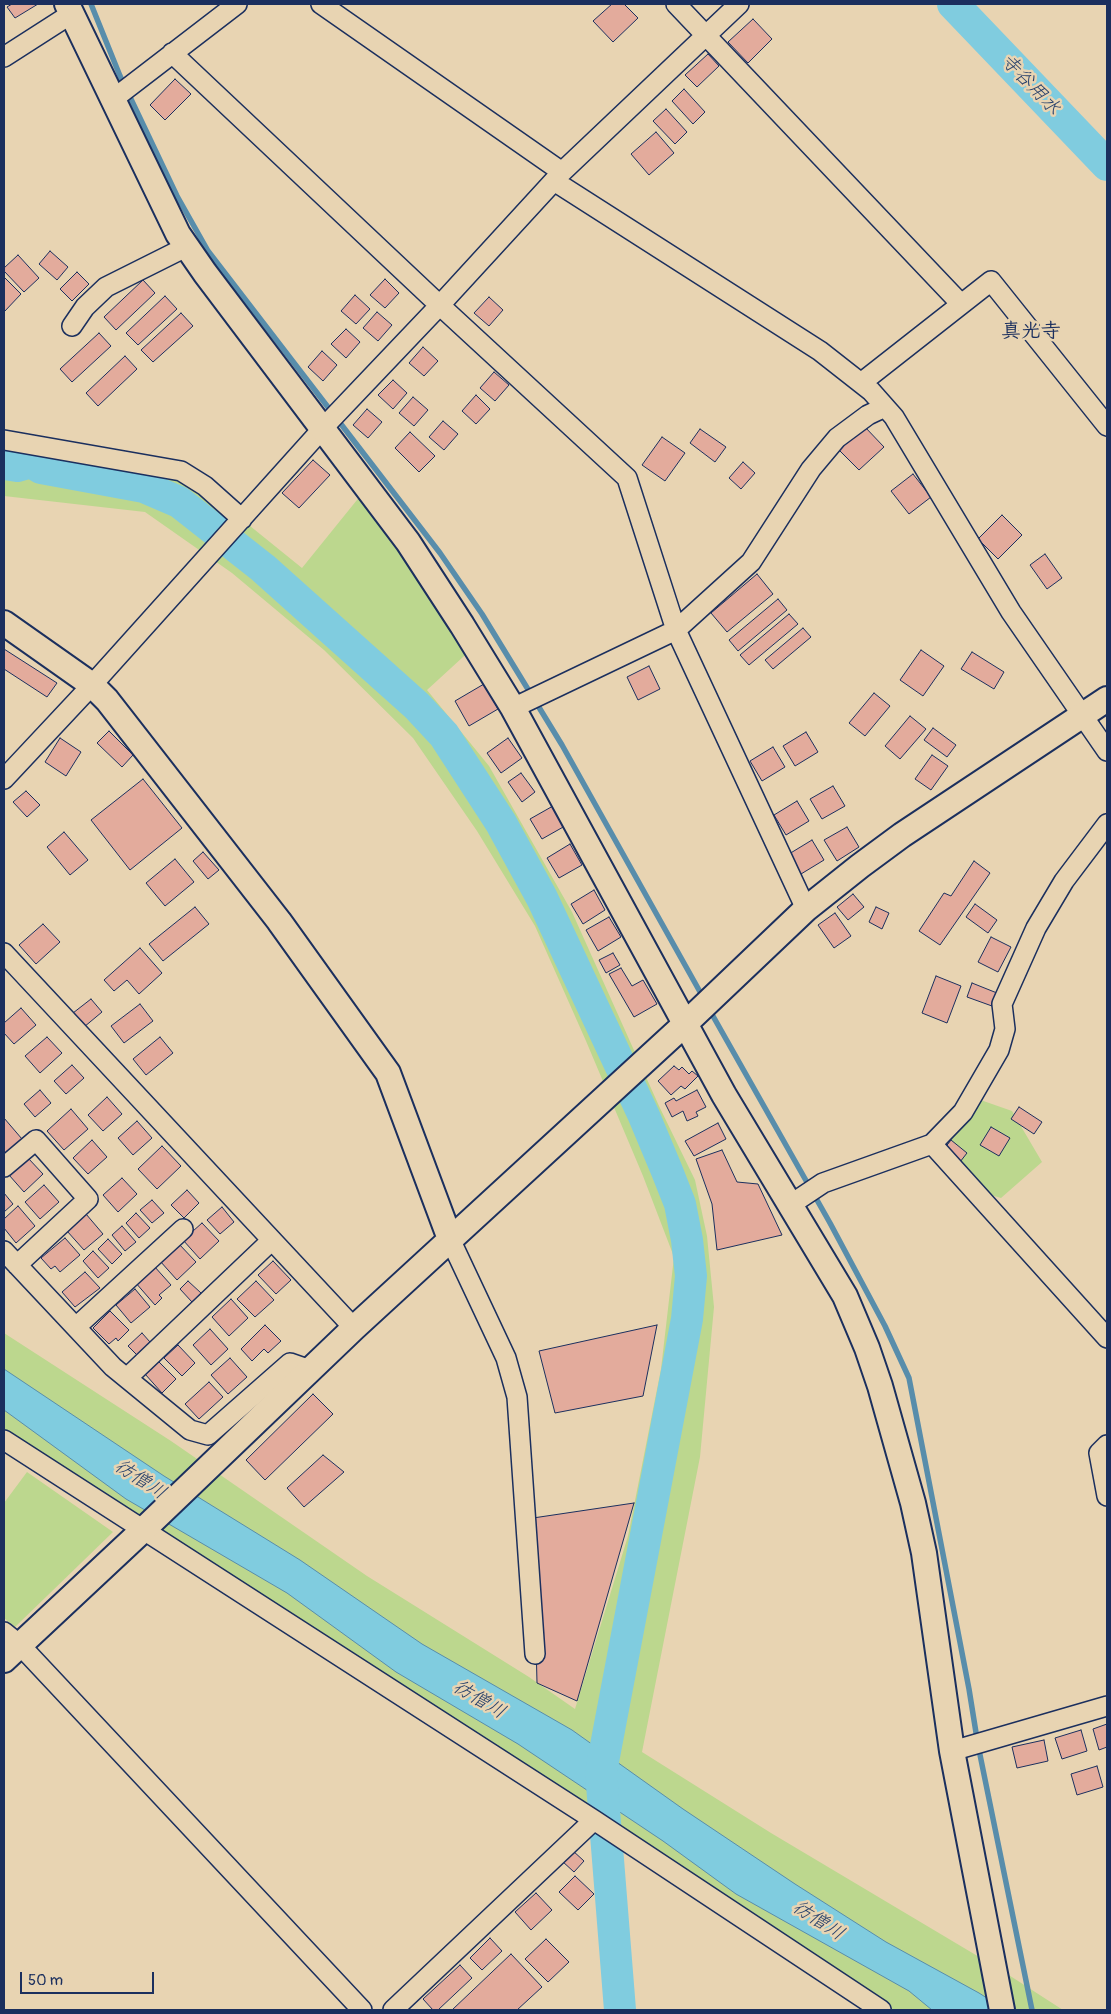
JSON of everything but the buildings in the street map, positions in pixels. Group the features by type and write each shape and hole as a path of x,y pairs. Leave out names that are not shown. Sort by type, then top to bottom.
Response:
{"street":[{"path":"112,100 237,4"},
{"path":"321,4 558,176 820,350 871,391 894,417 1012,612 1107,751"},
{"path":"676,4 962,304"},
{"path":"4,779 92,685 323,428 440,305 558,176 739,4"},
{"path":"4,57 69,9 172,224 186,247 408,542 462,625 513,708 684,1025 845,1296 867,1348 880,1386 913,1503 924,1553 952,1751 1002,2010"},
{"path":"172,54 627,478 676,630 806,909"},
{"path":"72,326 85,307 106,287 186,247"},
{"path":"861,383 991,280 1107,426"},
{"path":"513,708 676,630 751,562 811,469 837,438 868,415 885,407"},
{"path":"4,440 180,471 205,486 242,519"},
{"path":"4,623 92,685 107,700 279,921 388,1074 450,1239 506,1358 517,1397 535,1654"},
{"path":"362,2010 9,1646 146,1527 354,1328 684,1025 806,909 860,866 902,836 1107,699"},
{"path":"790,1205 823,1183 932,1144 964,1112 999,1050 1005,1029 1002,1004 1036,928 1064,881 1107,824"},
{"path":"4,954 354,1328"},
{"path":"4,1168 36,1140 88,1199 17,1265"},
{"path":"932,1144 1107,1338"},
{"path":"76,1328 183,1229"},
{"path":"127,1378 272,1240"},
{"path":"4,1251 113,1367 190,1430 208,1435 290,1364 310,1370"},
{"path":"4,1440 146,1527 881,2010"},
{"path":"1107,1444 1099,1453 1107,1496"},
{"path":"952,1751 1107,1706"},
{"path":"393,2010 594,1820"}],"green space":[{"path":"4,440 187,475 302,568 365,490 475,646 427,690 489,766 572,912 659,1106 695,1180 707,1236 714,1307 700,1457 642,1752 771,1833 1001,1970 1063,2010 885,2010 4,1440 4,1333 171,1441 367,1576 529,1677 575,1709 628,1536 661,1369 674,1257 643,1176 535,926 477,831 413,738 324,650 232,573 145,512 4,496"},
{"path":"972,1097 1012,1111 1042,1162 1001,1198 974,1190 932,1144"},
{"path":"27,1472 113,1532 15,1627 4,1618 4,1503"}],"water":[{"name":"彷僧川","path":"4,1369 164,1476 300,1560 422,1644 572,1730 683,1809 795,1884 886,1942 1006,2010 932,2010 909,1991 736,1894 663,1841 518,1744 396,1672 287,1593 126,1499 4,1410"}],"waterway":[{"path":"91,4 120,76 177,196 208,251 440,553 482,614 562,745 704,999"},
{"name":"寺谷用水","path":"953,4 1107,165"},
{"path":"4,464 17,466 31,462 41,468 144,487 179,502 263,568 417,706 444,735 501,823 542,898 644,1116 667,1171 680,1204 687,1240 691,1276 687,1319 601,1772 620,2010"},
{"path":"709,1009 830,1223 885,1326 909,1378 969,1689 978,1745 1032,2010"}],"district":[{"name":"真光寺","path":"1031,332"}]}
